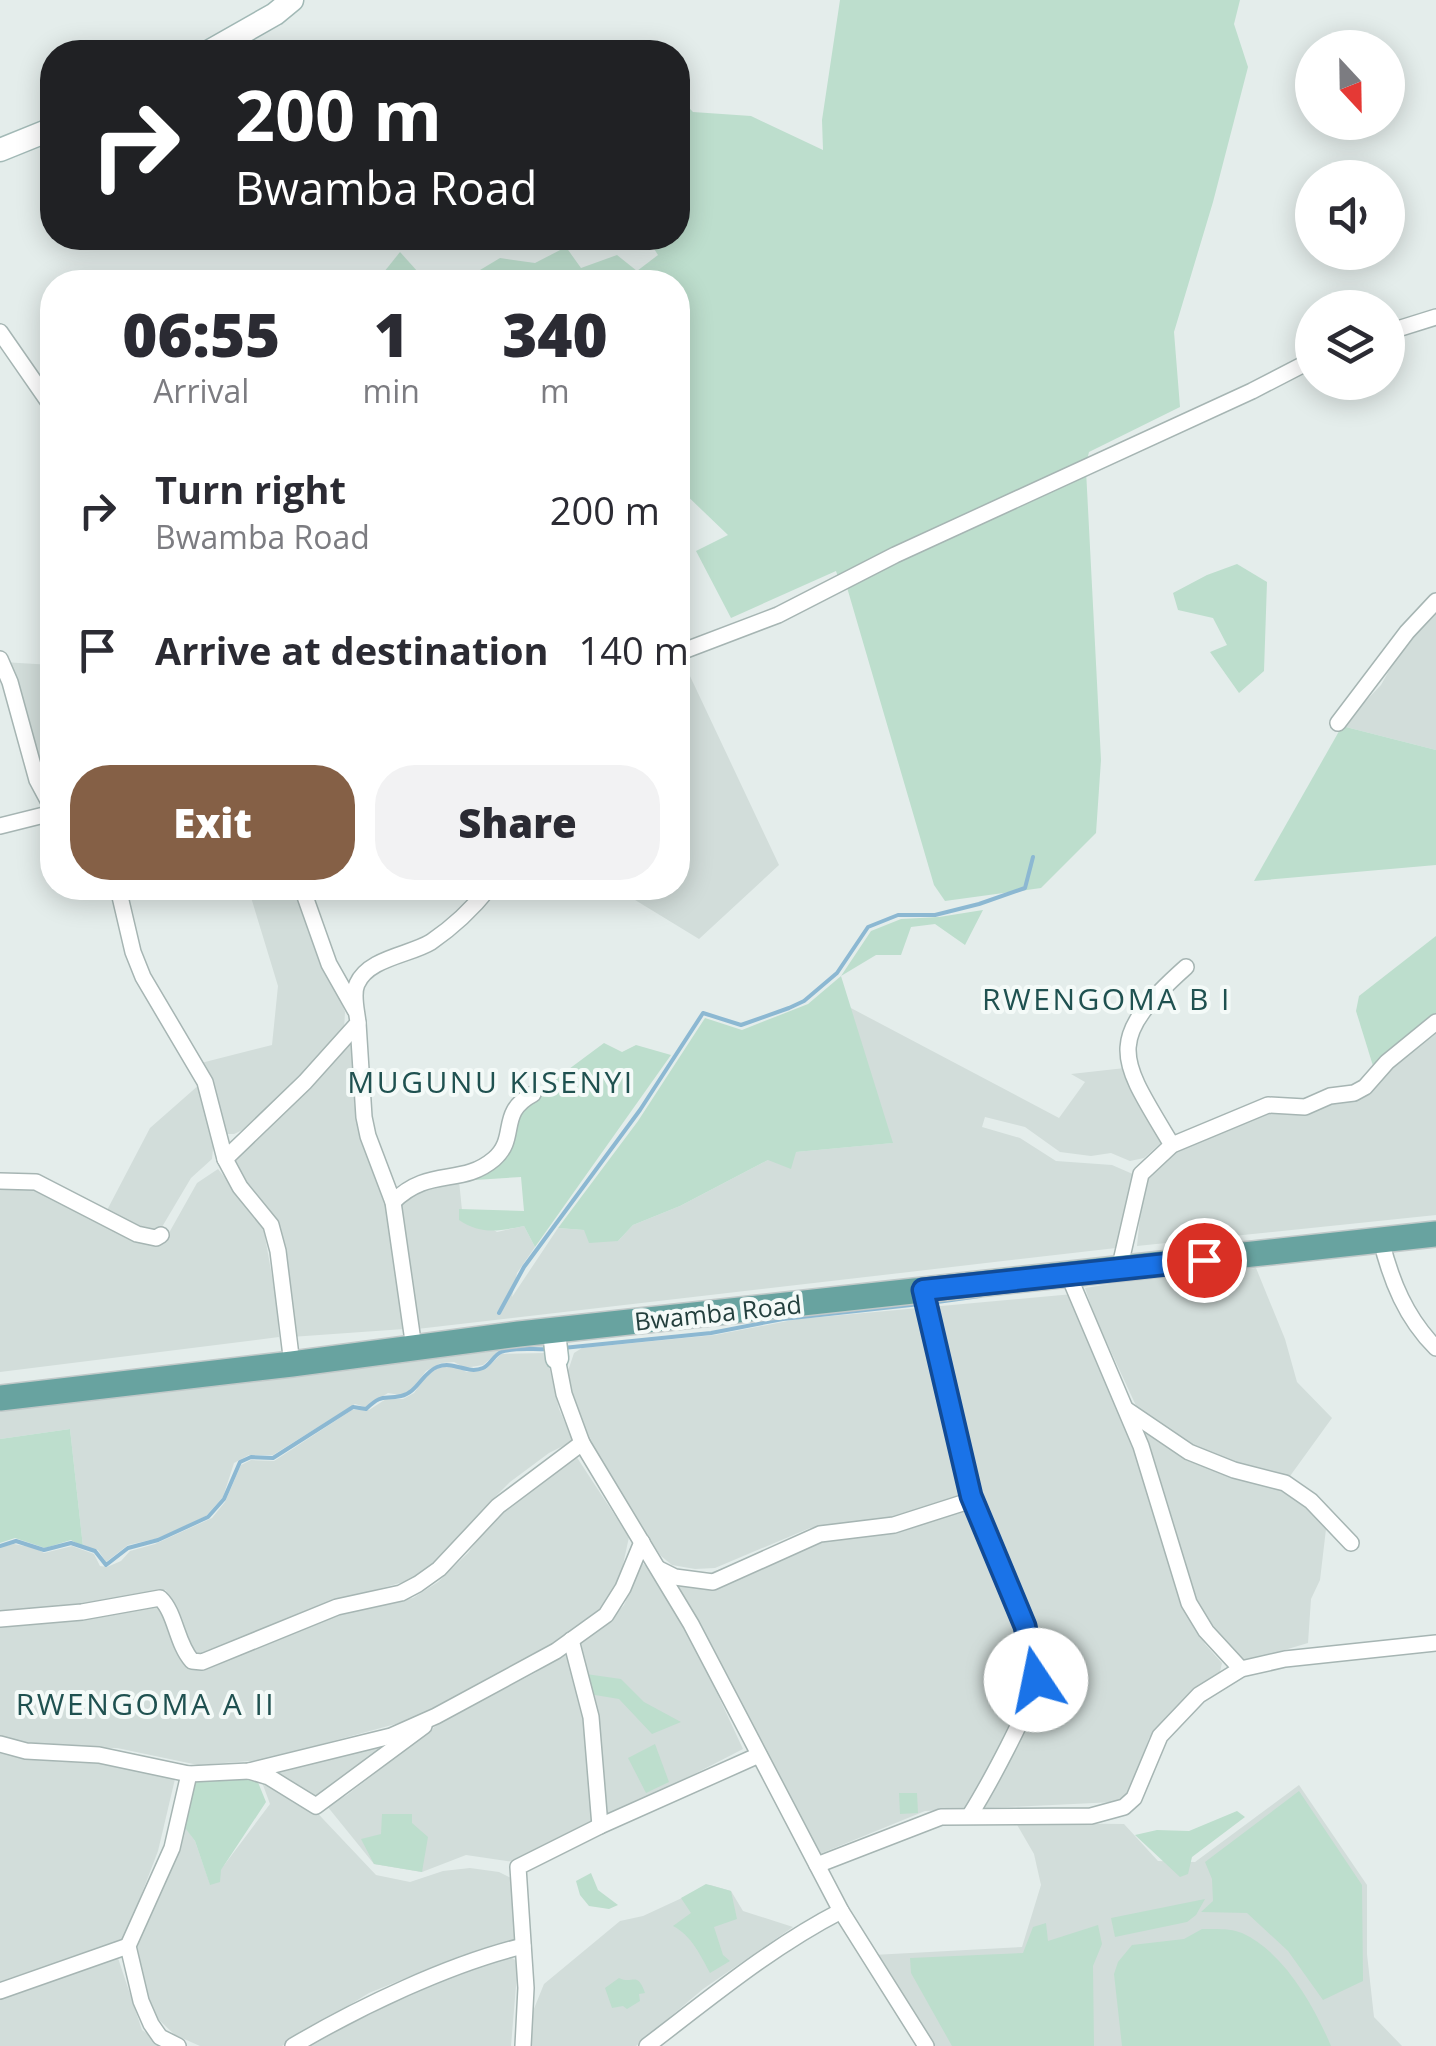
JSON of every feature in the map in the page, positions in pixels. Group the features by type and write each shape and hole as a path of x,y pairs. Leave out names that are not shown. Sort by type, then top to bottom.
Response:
{"main road":[{"name":"Bwamba Road","path":"0,1398 1436,1234"}],"street":[{"path":"229,40 292,0"},
{"path":"0,150 40,134"},
{"path":"1405,327 1436,317"},
{"path":"0,332 40,389"},
{"path":"690,648 778,615 895,555 1295,368"},
{"path":"1338,724 1407,632 1436,601"},
{"path":"0,659 40,786"},
{"path":"0,826 40,814"},
{"path":"121,900 132,952 163,1014 205,1082 224,1159 270,1225 278,1251 292,1364"},
{"path":"306,900 329,964 357,1018"},
{"path":"414,1348 393,1202 368,1136 361,1098 357,983 365,972 428,944 478,900"},
{"path":"1172,1145 1140,1094 1126,1048 1130,1028 1146,1006 1186,967"},
{"path":"224,1159 296,1092 357,1018"},
{"path":"1119,1270 1141,1174 1172,1145 1268,1106 1305,1107 1330,1096 1354,1093 1366,1087 1388,1062 1436,1022"},
{"path":"393,1202 417,1182 468,1174 498,1156 508,1136 512,1111 518,1102 533,1094"},
{"path":"0,1181 36,1182 137,1234 156,1238 161,1235"},
{"path":"1380,1240 1400,1299 1436,1348"},
{"path":"1068,1274 1127,1410 1189,1603 1206,1631 1241,1669"},
{"path":"923,1290 972,1500 1025,1626 1036,1680 1012,1736 970,1815"},
{"path":"554,1332 564,1394 582,1443 660,1570 841,1912 926,2046"},
{"path":"1127,1410 1189,1452 1285,1484 1311,1501 1352,1543"},
{"path":"0,1619 25,1619 160,1598 168,1608 186,1654 192,1661 202,1662 338,1608 402,1593 418,1584 439,1570 498,1506 582,1443"},
{"path":"660,1570 676,1578 714,1582 820,1534 894,1525 972,1500"},
{"path":"0,1744 26,1751 99,1755 189,1774 250,1770 391,1736 436,1716 572,1640 606,1615 623,1588 642,1542"},
{"path":"572,1640 591,1717 600,1826"},
{"path":"817,1865 928,1820 970,1815 1091,1816 1124,1807 1134,1798 1160,1736 1198,1696 1241,1669 1298,1657 1436,1643"},
{"path":"250,1770 316,1806 436,1716"},
{"path":"523,2046 526,1988 518,1868 600,1826 759,1755"},
{"path":"178,2046 160,2038 151,2024 141,2001 128,1946 172,1848 189,1774"},
{"path":"647,2046 743,1972 812,1926 841,1912"},
{"path":"0,1991 128,1946"},
{"path":"293,2046 360,2010 456,1968 523,1946"}],"shaded area":[{"path":"1436,608 1436,750 1342,726 1381,685 1408,637"},
{"path":"3,662 40,664 40,789"},
{"path":"690,676 779,865 699,939 635,900 690,900"},
{"path":"252,900 301,900 345,1012 344,1031 288,1096 253,1125 227,1134 211,1079 201,1063 272,1045 278,986"},
{"path":"849,1007 1059,1118 1085,1082 1071,1074 1125,1068 1161,1143 1144,1158 1130,1161 1111,1153 1091,1156 1060,1152 1025,1127 985,1117 982,1127 1020,1138 1056,1161 1112,1165 1135,1175 1116,1248 417,1329 397,1207 406,1194 459,1181 462,1210 497,1232 524,1226 535,1247 517,1273 512,1297 558,1228 584,1230 618,1241 633,1225 680,1206 768,1160 796,1152 892,1143"},
{"path":"1436,1029 1436,1215 1137,1246 1144,1176 1171,1150 1269,1110 1356,1098"},
{"path":"352,1040 356,1052 354,1101 362,1141 391,1209 404,1329 291,1337 280,1244 233,1158"},
{"path":"200,1084 214,1138 212,1159 191,1178 156,1237 165,1240 197,1183 218,1169 263,1225 279,1337 0,1372 0,1186 27,1181 105,1214 150,1128"},
{"path":"1256,1268 1285,1339 1297,1382 1332,1418 1285,1483 1328,1512 1320,1580 1311,1599 1308,1643 1247,1661 1234,1654 1208,1624 1195,1597 1139,1420 1193,1447 1138,1410 1085,1288"},
{"path":"1073,1294 1140,1453 1180,1599 1205,1644 1222,1663 1220,1672 1191,1691 1149,1738 1130,1793 1115,1802 925,1811 810,1858 777,1775 670,1576 682,1572 709,1573 786,1540 846,1525 887,1522 967,1500 902,1516 810,1528 715,1568 672,1565 661,1556 592,1454 571,1404 567,1374 574,1353 582,1348 715,1335 798,1319"},
{"path":"547,1341 546,1347 501,1350 483,1365 465,1368 454,1362 441,1363 426,1371 411,1390 400,1395 388,1393 365,1407 355,1404 273,1455 249,1455 234,1463 223,1497 206,1516 159,1538 128,1545 106,1562 98,1550 83,1547 70,1429 0,1439 0,1408"},
{"path":"546,1353 559,1409 573,1441 549,1453 510,1482 431,1567 407,1581 343,1599 191,1657 166,1590 154,1593 191,1669 345,1610 413,1598 438,1582 468,1553 492,1520 555,1467 576,1456 629,1537 618,1588 596,1613 556,1642 414,1719 263,1760 198,1765 117,1748 44,1747 0,1739 0,1547 14,1544 44,1553 72,1546 94,1554 100,1566 107,1567 121,1561 130,1551 212,1518 225,1502 241,1465 251,1460 274,1461 352,1410 369,1410 386,1399 403,1399 438,1368 451,1366 467,1372 486,1369 501,1354"},
{"path":"642,1563 650,1569 696,1648 743,1749 521,1863 466,1855 422,1872 374,1864 327,1806 347,1795 441,1722 535,1673 606,1625 624,1605"},
{"path":"402,1735 314,1798 274,1774 277,1771"},
{"path":"0,1747 99,1757 175,1779 158,1851 124,1940 0,1986"},
{"path":"259,1774 306,1801 376,1875 410,1882 443,1871 470,1868 511,1878 516,1946 406,1978 369,1993 282,2046 200,2046 175,2035 157,2018 134,1971 134,1943 177,1827 186,1828 195,1841 210,1884 270,1804"},
{"path":"1299,1785 1367,1885 1367,1954 1374,2017 1402,2046 935,2046 873,1955 1022,1947 1041,1885 1034,1854 1016,1823 1124,1824 1158,1861 1195,1862"},
{"path":"710,1885 731,1891 743,1911 793,1927 703,1989 636,2046 527,2046 529,2021 544,1984 620,1921 643,1916"},
{"path":"117,1955 142,2030 165,2046 0,2046 0,1996"},
{"path":"508,1955 518,1962 511,2046 305,2046 380,2006"}],"green space":[{"path":"840,0 1240,0 1234,24 1248,67 1174,332 1180,407 1089,452 1087,460 838,577 836,571 731,618 696,551 728,535 690,499 690,270 638,270 658,255 655,250 690,250 690,109 751,116 823,150 822,120"},
{"path":"560,250 568,250 581,268 617,255 636,270 480,270 500,258 535,263"},
{"path":"400,252 416,270 386,270"},
{"path":"1086,470 1101,760 1096,833 1041,888 945,901 934,885 846,584 913,551 1011,511"},
{"path":"1237,564 1267,582 1264,671 1239,693 1210,652 1227,645 1213,618 1178,610 1173,593"},
{"path":"1342,726 1436,750 1436,865 1254,881"},
{"path":"983,910 965,945 935,924 911,927 901,955 876,955 841,976 871,931 901,919"},
{"path":"1436,936 1436,1022 1374,1069 1356,1011 1359,996"},
{"path":"841,976 893,1143 796,1152 791,1169 768,1160 680,1206 633,1225 618,1241 589,1243 584,1230 558,1228 638,1121 705,1018 742,1030 808,1004"},
{"path":"604,1043 622,1052 636,1045 671,1055 535,1247 524,1226 483,1230 459,1220 459,1209 524,1211 521,1177 459,1181 503,1144 508,1120 538,1092"},
{"path":"70,1429 83,1547 71,1540 45,1548 15,1538 0,1543 0,1439"},
{"path":"586,1674 621,1679 644,1702 681,1722 652,1734 619,1699 583,1693"},
{"path":"655,1744 669,1782 646,1793 628,1758"},
{"path":"253,1770 266,1802 221,1870 220,1882 210,1885 195,1841 186,1829 170,1826 182,1775"},
{"path":"1299,1791 1362,1885 1363,1981 1323,2000 1288,1951 1247,1913 1201,1912 1213,1901 1212,1879 1205,1862"},
{"path":"899,1793 917,1793 918,1813 900,1814"},
{"path":"1237,1811 1245,1817 1192,1857 1188,1874 1180,1877 1135,1835 1157,1830 1189,1831"},
{"path":"382,1814 412,1814 412,1823 428,1837 422,1872 374,1864 361,1839 381,1834"},
{"path":"591,1873 598,1890 618,1905 609,1909 589,1906 576,1881"},
{"path":"706,1884 731,1891 737,1919 714,1927 723,1955 730,1961 710,1973 690,1940 673,1926 691,1913 681,1898"},
{"path":"1205,1899 1187,1922 1115,1937 1111,1918"},
{"path":"1046,1923 1048,1941 1098,1925 1102,1944 1093,1966 1094,2046 952,2046 911,1973 910,1958 1023,1953 1033,1927"},
{"path":"1202,1929 1238,1931 1271,1953 1296,1982 1331,2046 1122,2046 1114,1974 1118,1962 1132,1945 1184,1939"},
{"path":"619,1978 637,1980 645,1993 639,1994 640,2001 627,2009 612,2008 605,1988"}],"waterway":[{"path":"499,1313 524,1267 640,1110 703,1013 741,1025 804,1001 837,973 868,927 898,915 935,915 1025,888 1033,857"},
{"path":"930,1303 980,1296"},
{"path":"563,1348 711,1333 783,1319 920,1304"},
{"path":"0,1546 16,1541 44,1550 71,1543 95,1551 106,1565 128,1548 158,1540 208,1517 224,1499 240,1462 251,1457 273,1458 353,1407 366,1409 380,1399 407,1394 437,1367 477,1370 506,1350 549,1349"}],"district":[{"name":"RWENGOMA B I","path":"1107,1000"},
{"name":"MUGUNU KISENYI","path":"491,1083"},
{"name":"RWENGOMA A II","path":"146,1705"}],"route":[{"path":"1036,1680 1025,1626 971,1496 923,1290 1204,1260"}]}
